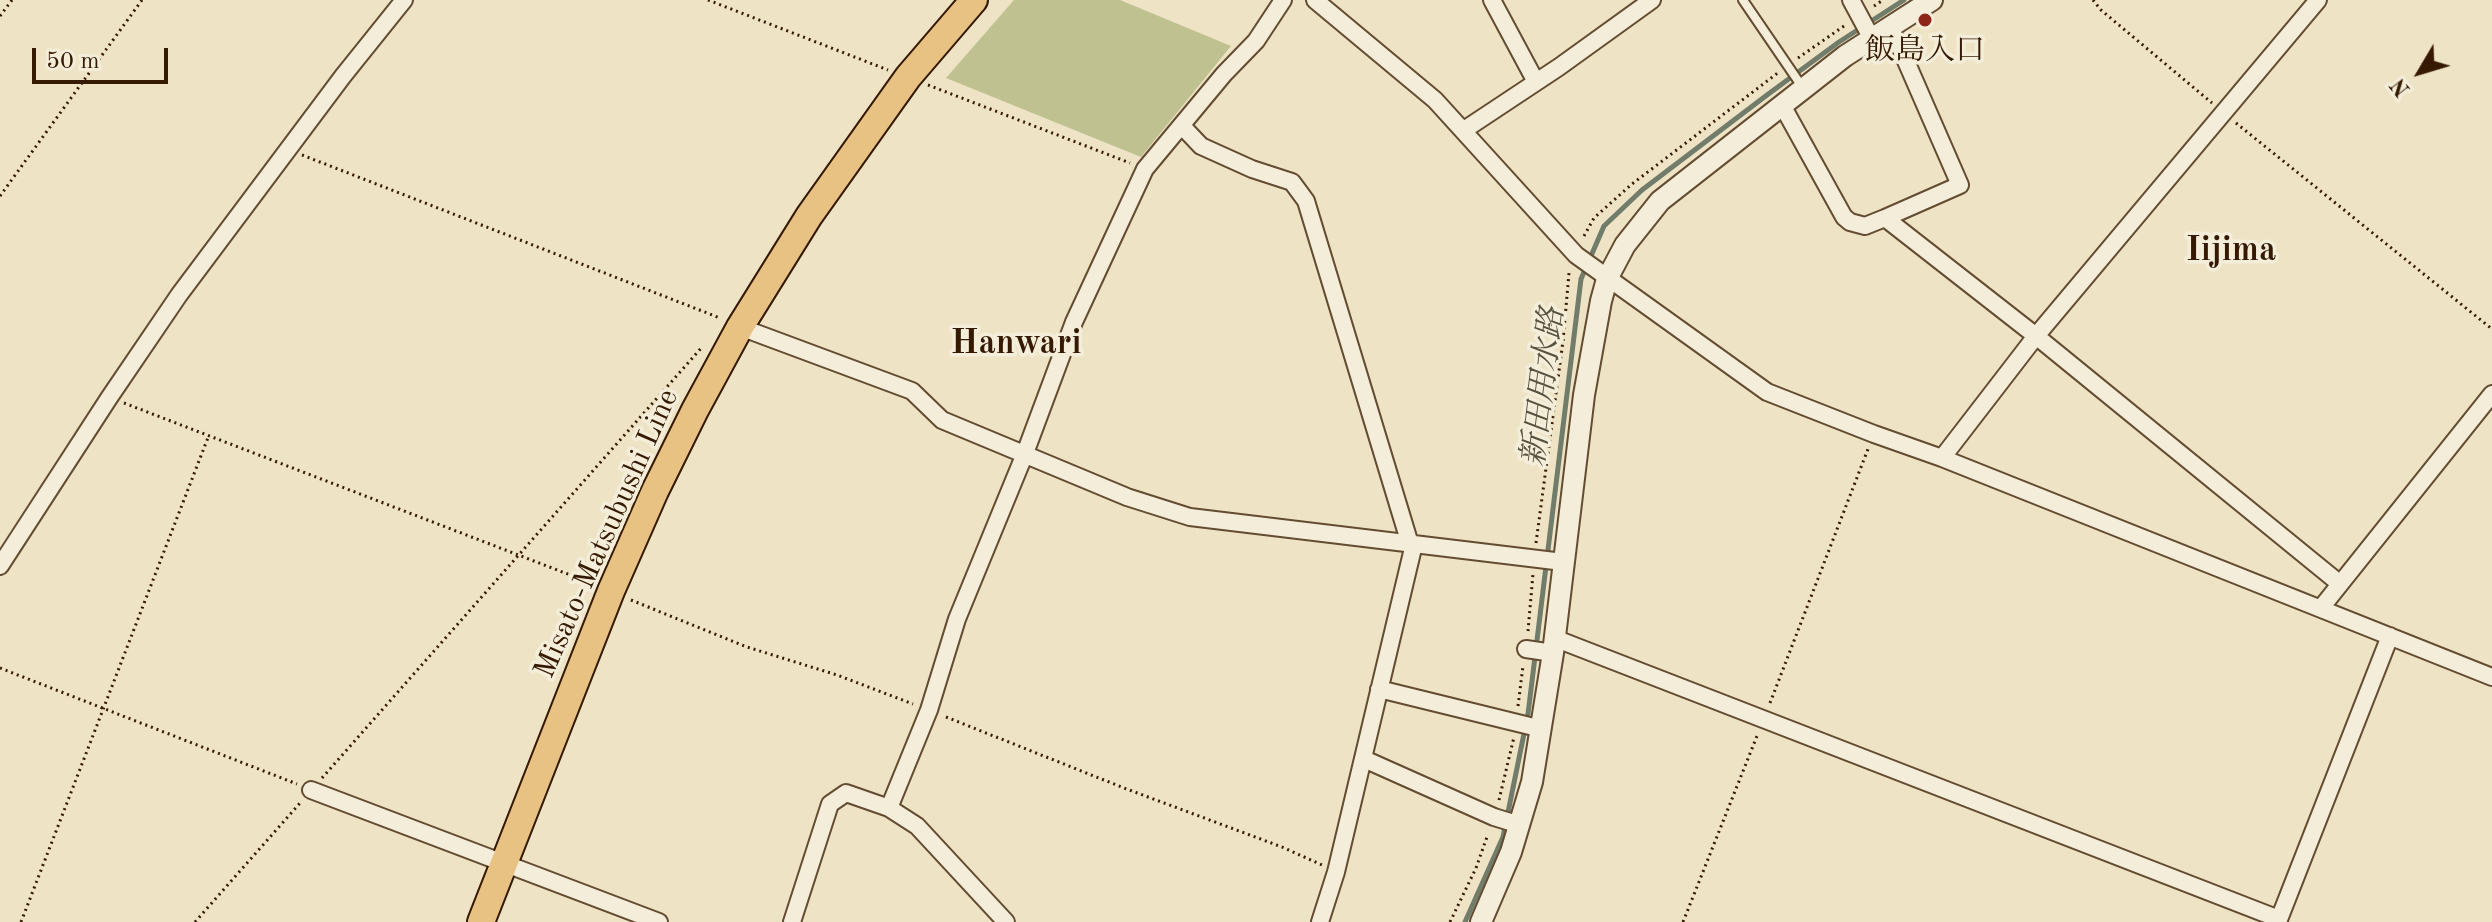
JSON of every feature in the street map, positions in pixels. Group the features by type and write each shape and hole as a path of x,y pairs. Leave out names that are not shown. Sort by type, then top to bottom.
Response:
{"main road":[{"name":"Misato-Matsubushi Line","path":"481,922 611,591 695,410 740,327 809,216 908,77 974,0"}],"street":[{"path":"0,566 188,283 404,0"},
{"path":"889,808 929,710 957,619 1024,456 1074,322 1145,169 1224,74 1256,41 1283,0"},
{"path":"1315,0 1435,100 1576,255 1767,392 1942,458 2492,677"},
{"path":"1492,0 1536,82"},
{"path":"1464,130 1652,0"},
{"path":"1481,922 1500,880 1508,821 1532,782 1530,726 1601,301 1602,275 1660,201 1782,105 1800,85 1932,0"},
{"path":"1942,458 2036,336 2318,0"},
{"path":"1782,105 1844,217 1850,222 1865,226 1960,185 1899,45 1877,33 1855,8"},
{"path":"1182,126 1201,146 1252,169 1292,182 1306,201 1412,544 1364,759 1336,872 1320,922"},
{"path":"1885,218 2036,336 2339,583"},
{"path":"740,327 912,391 942,420 1024,456 1127,497 1190,517 1558,562"},
{"path":"2321,608 2492,394"},
{"path":"1544,648 1764,718 2279,921 2390,636"},
{"path":"1379,689 1530,726"},
{"path":"1364,759 1508,821"},
{"path":"311,790 659,922"},
{"path":"792,922 830,804 846,793 889,808 917,826 1006,922"}],"lane":[{"path":"1743,0 1800,85"}],"path":[{"path":"0,16 12,0"},
{"path":"0,196 142,0"},
{"path":"2093,0 2223,112 2492,329"},
{"path":"287,150 740,327"},
{"path":"195,922 705,343"},
{"path":"109,398 517,554 747,647 837,675 929,710 1282,847 1336,872"},
{"path":"1683,922 1874,434"},
{"path":"21,922 209,435"},
{"path":"0,668 311,790"}],"green space":[{"path":"1014,0 1120,0 1231,46 1141,157 946,78"}],"waterway":[{"name":"新田用水路","path":"1465,922 1503,837 1528,714 1581,279 1604,226 1642,190 1767,95 1839,42 1904,0"}],"place":[{"name":"飯島入口","path":"1925,20"}],"district":[{"name":"Iijima","path":"2231,251"},
{"name":"Hanwari","path":"1016,344"}]}
